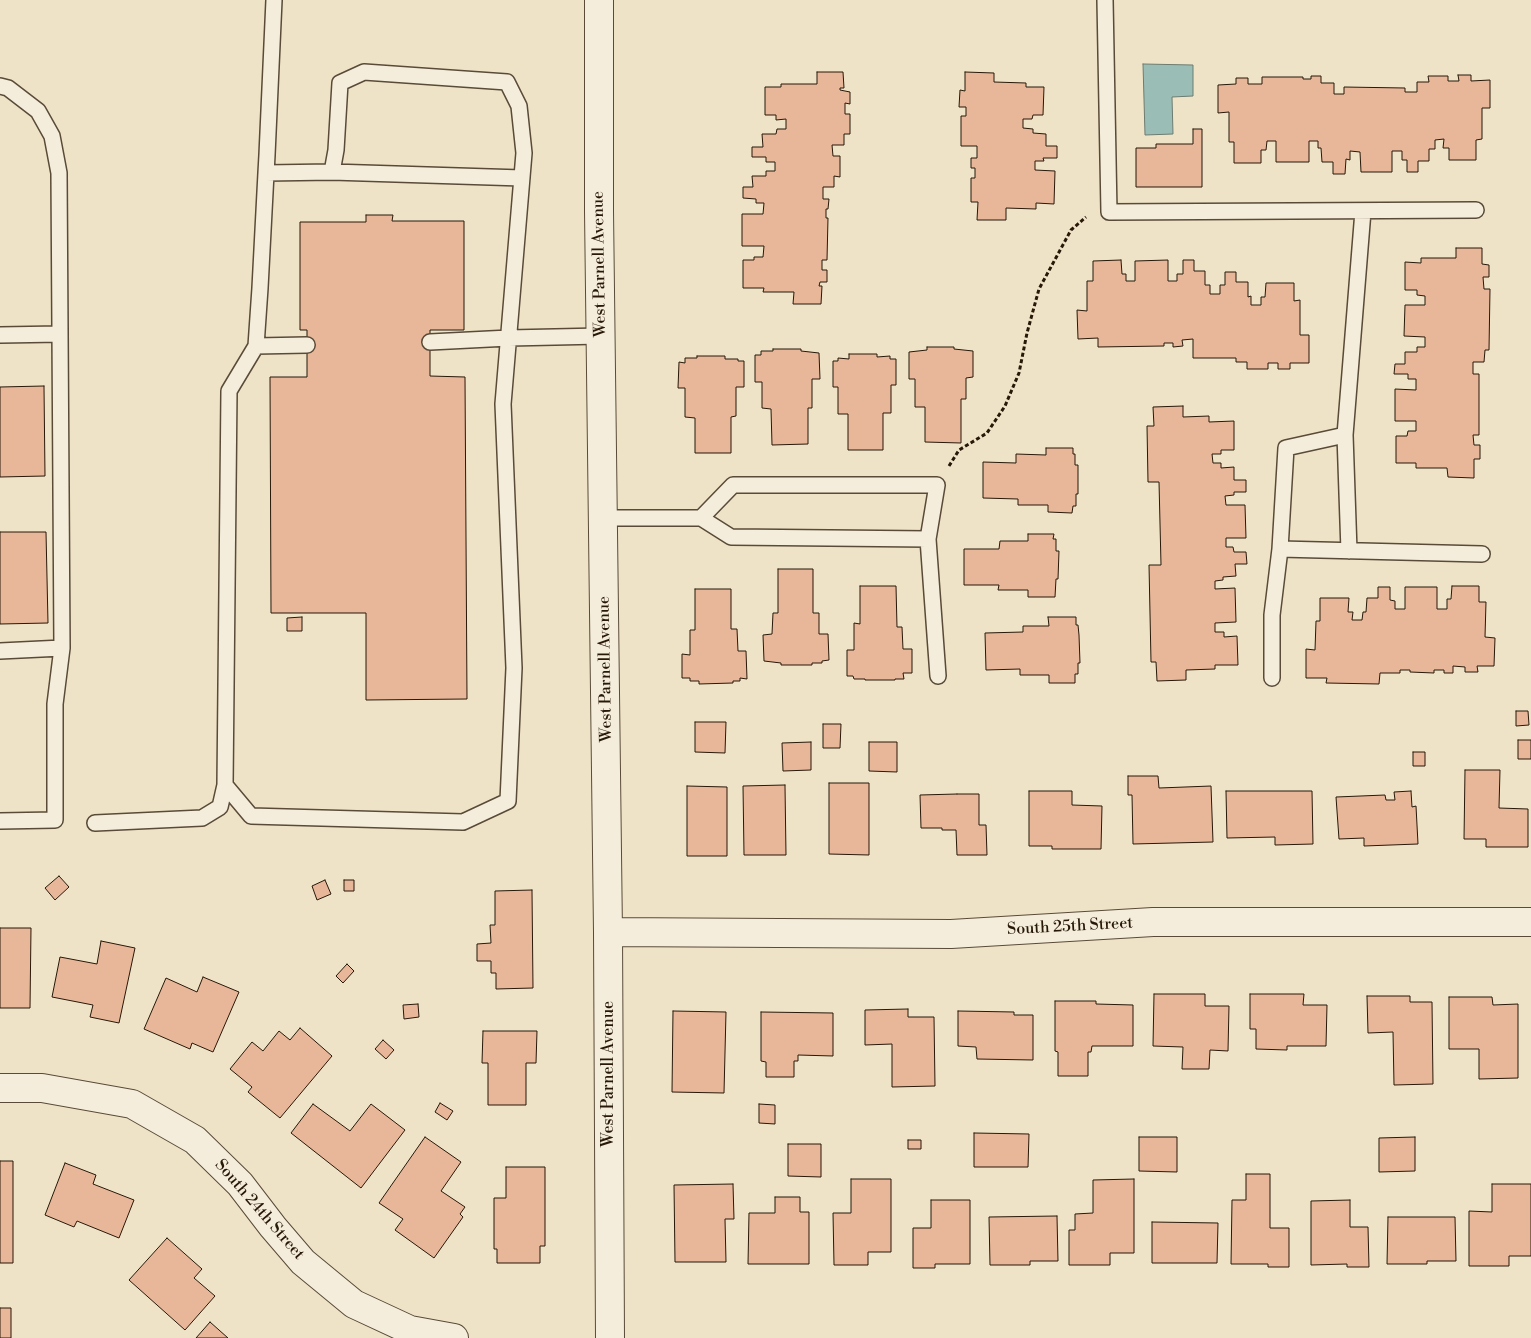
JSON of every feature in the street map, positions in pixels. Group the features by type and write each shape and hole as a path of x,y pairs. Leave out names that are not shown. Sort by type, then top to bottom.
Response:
{"street":[{"name":"West Parnell Avenue","path":"599,0 610,1338"},
{"name":"South 25th Street","path":"608,932 951,934 1153,922 1531,922"},
{"name":"South 24th Street","path":"0,1088 42,1088 132,1104 194,1140 240,1184 303,1262 354,1304 410,1330 454,1338"}],"lane":[{"path":"94,823 202,818 220,807 225,785 229,391 256,346 274,0"},
{"path":"1105,0 1109,212 1476,210"},
{"path":"225,785 251,816 462,822 508,801 514,668 503,404 524,153 520,106 507,82 364,72 340,83 336,150 332,172"},
{"path":"0,86 8,88 38,111 52,136 59,173 62,648 55,704 55,820 0,821"},
{"path":"266,173 332,172 522,178"},
{"path":"1349,551 1345,435 1363,211"},
{"path":"0,335 60,334"},
{"path":"430,342 601,336"},
{"path":"256,346 307,345"},
{"path":"1272,678 1272,615 1280,549 1286,448 1345,435"},
{"path":"701,518 733,485 937,485 928,540 938,676"},
{"path":"604,518 701,518 731,537 928,540"},
{"path":"1280,549 1482,554"},
{"path":"0,650 62,648"}],"path":[{"path":"937,485 959,450 986,433 1005,406 1019,373 1039,289 1071,230 1088,215 1109,212"}],"water":[{"path":"1143,64 1193,65 1193,96 1172,97 1173,134 1145,135"}],"building":[{"path":"817,72 843,72 844,88 840,88 840,90 850,92 850,104 845,103 845,114 850,114 850,134 844,134 844,145 832,145 833,156 840,156 840,177 834,176 834,187 823,187 823,199 829,199 828,209 826,209 826,218 828,218 827,260 822,260 822,270 827,270 827,282 820,282 819,286 822,286 821,304 793,304 794,292 763,292 764,288 743,288 743,260 754,260 754,257 763,257 764,246 742,246 742,214 763,214 764,203 756,203 756,199 743,198 743,187 753,187 752,176 766,176 766,171 775,171 775,162 766,162 766,157 752,157 752,147 763,147 762,134 776,134 777,129 786,129 786,119 776,120 776,115 765,115 765,87 781,87 781,84 817,84"},
{"path":"965,72 994,73 994,82 1026,83 1026,87 1044,87 1043,115 1033,115 1032,119 1023,119 1023,128 1033,129 1033,133 1046,134 1046,146 1057,146 1057,158 1043,158 1044,161 1035,161 1035,170 1055,171 1054,204 1036,203 1036,209 1006,208 1006,220 977,220 978,202 971,202 971,178 975,178 975,168 971,168 971,158 977,158 977,146 961,146 961,116 966,116 966,107 959,107 960,90 965,91"},
{"path":"1458,75 1471,75 1471,81 1490,80 1490,108 1482,108 1482,139 1476,140 1476,160 1449,160 1449,148 1443,148 1444,139 1435,140 1435,149 1429,149 1429,161 1418,161 1418,172 1407,172 1407,160 1402,160 1402,151 1392,151 1392,172 1361,172 1360,152 1350,151 1350,160 1346,159 1345,174 1333,174 1333,162 1322,162 1321,148 1318,148 1318,141 1309,141 1309,162 1276,162 1276,141 1267,141 1266,150 1261,150 1261,163 1234,163 1234,142 1229,142 1229,112 1218,113 1218,85 1236,84 1236,78 1248,78 1248,84 1262,84 1262,77 1303,77 1303,79 1311,79 1311,76 1321,76 1321,83 1334,83 1334,94 1344,94 1344,87 1405,88 1405,92 1417,92 1417,82 1429,82 1428,76 1448,76 1448,81 1459,81"},
{"path":"1193,129 1202,129 1202,187 1136,187 1136,148 1156,148 1156,144 1193,144"},
{"path":"366,215 393,215 392,221 464,221 464,330 430,330 430,376 465,377 467,699 366,700 366,613 271,613 270,377 307,377 307,330 300,330 300,222 366,222"},
{"path":"1456,248 1482,248 1482,264 1489,265 1489,277 1483,277 1484,289 1490,289 1489,350 1485,350 1484,362 1473,362 1473,374 1479,374 1479,435 1473,435 1474,445 1480,445 1480,459 1474,459 1474,478 1448,477 1447,468 1416,468 1416,463 1396,463 1396,436 1407,436 1408,431 1416,431 1416,421 1395,421 1395,389 1416,390 1416,379 1408,379 1408,374 1394,374 1395,364 1405,364 1405,352 1417,352 1417,347 1425,347 1425,337 1404,336 1405,305 1425,305 1425,296 1417,295 1417,290 1405,290 1405,262 1421,263 1421,258 1456,258"},
{"path":"1121,260 1122,274 1126,274 1126,281 1135,281 1135,261 1168,260 1168,281 1177,281 1177,274 1183,274 1183,260 1194,260 1194,271 1205,271 1205,285 1210,285 1210,294 1220,294 1220,285 1225,285 1225,272 1236,272 1236,282 1248,282 1248,297 1251,296 1251,305 1261,305 1261,297 1265,297 1266,283 1294,283 1294,301 1300,300 1300,335 1309,335 1309,363 1290,363 1290,369 1278,369 1278,363 1268,363 1268,369 1247,369 1247,362 1236,362 1236,358 1193,358 1193,339 1182,340 1183,346 1173,347 1173,343 1164,343 1164,346 1098,347 1098,338 1078,339 1077,310 1087,311 1087,281 1093,281 1093,261"},
{"path":"927,347 954,347 954,349 973,351 973,377 966,378 966,399 961,399 961,443 925,442 925,407 915,407 915,379 909,379 909,352 927,350"},
{"path":"773,349 801,349 801,351 819,353 820,379 812,379 812,408 808,408 808,444 772,445 771,409 762,408 762,382 755,382 755,355 761,355 761,351 773,351"},
{"path":"849,354 877,354 877,357 890,356 890,359 896,359 896,385 891,385 891,413 883,413 883,450 848,450 848,414 838,414 838,387 833,387 833,361 838,361 838,358 849,359"},
{"path":"697,356 725,356 725,359 744,361 744,387 736,387 736,416 731,417 731,453 695,453 695,418 685,417 685,388 678,388 679,362 685,363 685,358 697,358"},
{"path":"44,386 45,476 0,477 0,387"},
{"path":"1183,406 1183,417 1209,416 1209,422 1234,421 1234,450 1221,450 1221,454 1212,454 1213,463 1221,463 1221,468 1234,467 1234,480 1246,480 1246,492 1234,492 1234,495 1225,496 1226,505 1245,505 1246,538 1226,538 1226,547 1233,547 1234,552 1246,552 1247,564 1235,564 1236,576 1223,577 1223,580 1215,581 1215,589 1235,588 1236,622 1215,623 1215,632 1224,632 1224,637 1237,636 1238,665 1215,665 1215,669 1186,670 1186,680 1157,681 1156,662 1151,662 1149,565 1161,565 1159,482 1148,482 1147,426 1154,426 1153,407"},
{"path":"1046,448 1073,448 1075,465 1078,465 1078,494 1076,494 1076,506 1073,506 1072,513 1048,512 1048,505 1018,505 1018,499 983,498 983,462 1016,463 1016,454 1046,455"},
{"path":"0,532 46,532 48,623 0,624"},
{"path":"1028,534 1054,534 1053,539 1056,539 1056,551 1059,551 1055,597 1028,597 1028,590 998,590 999,585 964,585 964,549 999,549 1000,541 1028,541"},
{"path":"778,569 813,569 813,613 819,613 819,634 828,634 829,660 822,661 822,663 812,663 812,665 781,665 781,663 764,661 763,635 772,634 773,613 778,613"},
{"path":"860,586 896,586 897,627 902,627 903,649 912,649 912,673 903,673 904,679 865,680 847,676 847,650 854,650 854,623 860,624"},
{"path":"1452,586 1479,586 1479,602 1486,602 1485,637 1495,638 1494,666 1477,666 1478,672 1465,672 1465,667 1453,666 1453,673 1444,673 1444,670 1434,670 1434,673 1400,670 1400,673 1380,673 1379,684 1326,683 1327,678 1306,678 1306,649 1315,650 1316,621 1320,621 1320,598 1349,598 1348,612 1353,612 1352,620 1362,620 1363,612 1366,612 1367,598 1378,598 1378,587 1390,587 1390,600 1395,601 1395,609 1405,609 1405,587 1437,587 1437,609 1447,609 1447,599 1451,599"},
{"path":"695,589 731,589 731,629 737,629 738,651 746,651 747,679 740,678 740,681 733,681 733,683 699,684 699,681 690,681 690,678 682,678 682,654 690,655 690,630 695,630"},
{"path":"302,617 302,631 287,631 287,618"},
{"path":"1048,617 1076,617 1080,663 1078,663 1078,674 1075,674 1075,683 1049,683 1049,675 1020,675 1020,669 986,670 985,633 1023,632 1023,626 1049,626"},
{"path":"1516,711 1528,711 1529,725 1516,726"},
{"path":"695,722 726,722 725,753 695,752"},
{"path":"823,724 841,724 840,748 823,748"},
{"path":"1518,740 1531,740 1531,759 1518,759"},
{"path":"811,742 811,770 783,771 782,743"},
{"path":"869,742 897,742 897,772 869,771"},
{"path":"1413,752 1425,752 1425,766 1413,766"},
{"path":"1465,770 1500,770 1499,808 1528,809 1528,847 1486,847 1486,839 1464,839"},
{"path":"1128,776 1158,776 1159,788 1211,786 1213,842 1133,844 1132,795 1128,795"},
{"path":"829,783 869,783 869,855 829,854"},
{"path":"785,785 786,855 744,855 743,786"},
{"path":"687,786 727,787 727,856 687,856"},
{"path":"1029,791 1072,791 1072,805 1102,806 1101,849 1052,849 1052,846 1029,846"},
{"path":"1226,791 1312,791 1313,844 1275,845 1275,837 1227,838"},
{"path":"1411,791 1412,807 1416,806 1418,844 1364,846 1364,838 1339,839 1336,797 1385,795 1386,800 1395,800 1394,792"},
{"path":"979,794 979,825 986,825 987,855 957,855 956,830 921,828 920,795"},
{"path":"59,876 69,887 55,900 45,888"},
{"path":"325,880 331,894 317,900 312,886"},
{"path":"344,880 354,880 354,891 344,891"},
{"path":"532,890 533,988 496,989 496,973 491,973 491,961 477,961 477,944 491,943 490,925 495,925 495,891"},
{"path":"0,928 31,928 30,1008 0,1008"},
{"path":"101,941 135,948 119,1023 90,1017 93,1005 52,997 60,957 97,964"},
{"path":"347,964 354,971 343,983 336,976"},
{"path":"203,977 239,992 213,1052 192,1043 190,1049 144,1029 166,978 197,992"},
{"path":"1154,994 1205,994 1205,1006 1229,1006 1228,1051 1210,1050 1209,1069 1182,1069 1183,1047 1153,1046"},
{"path":"1250,994 1304,994 1303,1005 1327,1005 1326,1046 1287,1046 1287,1050 1256,1049 1256,1029 1250,1029"},
{"path":"1367,996 1410,996 1410,1002 1432,1002 1433,1084 1394,1085 1393,1032 1368,1033"},
{"path":"1449,997 1492,997 1493,1005 1518,1004 1518,1078 1479,1079 1479,1049 1449,1049"},
{"path":"1055,1001 1096,1001 1096,1004 1133,1005 1133,1046 1092,1046 1091,1052 1088,1052 1088,1076 1058,1076 1058,1052 1055,1051"},
{"path":"418,1004 419,1017 404,1019 403,1005"},
{"path":"908,1009 908,1017 934,1017 935,1086 892,1087 892,1044 865,1045 865,1010"},
{"path":"673,1011 726,1012 724,1093 672,1092"},
{"path":"958,1011 1014,1012 1014,1015 1033,1015 1033,1060 977,1059 976,1047 958,1046"},
{"path":"761,1012 833,1013 833,1056 798,1055 798,1061 794,1061 794,1077 766,1077 766,1062 761,1061"},
{"path":"300,1028 332,1056 280,1118 248,1092 252,1087 230,1069 252,1042 263,1051 279,1031 290,1040"},
{"path":"483,1031 537,1031 536,1063 526,1063 526,1105 488,1105 488,1063 482,1063"},
{"path":"383,1040 394,1050 386,1059 375,1049"},
{"path":"440,1103 453,1111 447,1120 435,1112"},
{"path":"313,1104 350,1131 371,1104 405,1130 361,1188 291,1133"},
{"path":"759,1104 775,1105 775,1124 759,1123"},
{"path":"974,1133 1029,1134 1028,1167 974,1167"},
{"path":"425,1137 461,1162 441,1191 465,1207 460,1214 463,1217 434,1258 395,1230 403,1219 379,1203"},
{"path":"1139,1137 1177,1137 1177,1172 1139,1171"},
{"path":"1415,1137 1415,1171 1379,1172 1379,1138"},
{"path":"908,1140 921,1140 921,1149 908,1149"},
{"path":"788,1144 821,1144 821,1177 788,1176"},
{"path":"0,1161 13,1161 13,1263 0,1263"},
{"path":"65,1163 96,1175 93,1184 134,1200 119,1238 77,1221 74,1227 45,1215"},
{"path":"506,1167 545,1167 545,1246 540,1246 540,1263 497,1263 497,1249 494,1249 494,1198 506,1198"},
{"path":"1246,1174 1270,1174 1270,1228 1289,1228 1289,1267 1268,1267 1268,1264 1231,1264 1232,1200 1246,1200"},
{"path":"851,1179 891,1179 891,1252 868,1252 868,1265 834,1265 833,1213 851,1213"},
{"path":"1134,1179 1134,1253 1110,1253 1110,1265 1069,1265 1069,1230 1075,1230 1075,1214 1093,1213 1093,1180"},
{"path":"733,1184 734,1219 725,1219 726,1262 675,1262 674,1185"},
{"path":"1492,1184 1531,1184 1531,1256 1509,1256 1509,1266 1469,1266 1469,1211 1492,1212"},
{"path":"775,1197 800,1197 800,1212 809,1212 809,1264 748,1264 749,1213 775,1213"},
{"path":"931,1200 970,1200 970,1264 935,1264 935,1268 913,1268 913,1228 931,1228"},
{"path":"1350,1200 1350,1227 1368,1227 1369,1267 1347,1267 1347,1264 1311,1265 1311,1201"},
{"path":"1057,1216 1058,1261 1030,1261 1030,1265 990,1265 989,1217"},
{"path":"1388,1217 1455,1217 1456,1261 1427,1261 1427,1264 1387,1264"},
{"path":"1152,1222 1218,1223 1217,1263 1152,1263"},
{"path":"167,1238 202,1269 194,1278 215,1296 185,1330 129,1280"},
{"path":"0,1308 11,1308 11,1338 0,1338"},
{"path":"210,1322 228,1338 196,1338"}]}
